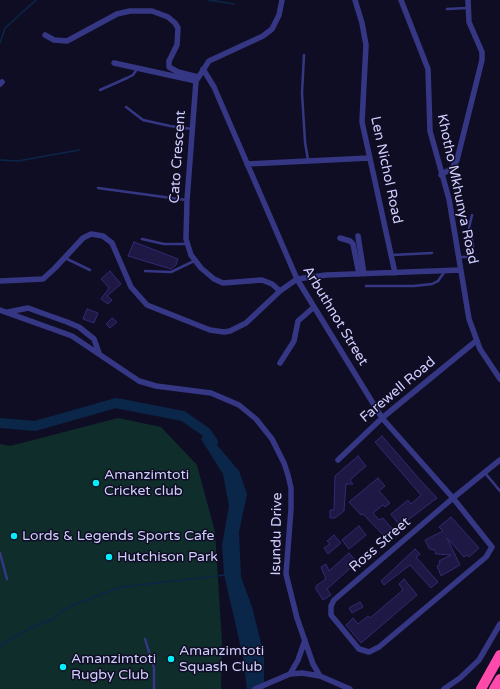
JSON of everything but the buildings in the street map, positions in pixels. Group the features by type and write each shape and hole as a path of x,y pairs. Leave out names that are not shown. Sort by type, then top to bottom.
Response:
{"highway":[{"path":"481,689 500,655"},
{"path":"494,689 500,679"}],"street":[{"name":"Cato Crescent","path":"186,244 187,200 197,79 209,62 264,36 272,28 279,15 282,0"},
{"name":"Len Nichol Road","path":"355,0 362,23 366,45 362,114 395,273"},
{"name":"Khotho Mkhunya Road","path":"401,0 428,69 428,121 441,175 449,199 469,319 476,342 487,362 500,379"},
{"path":"441,175 452,168 457,160 482,60 482,52 469,22 467,8 468,0"},
{"path":"45,35 54,40 66,41 117,14 130,10 152,11 168,17 178,28 177,45 169,61 169,67 197,79"},
{"path":"114,63 197,79"},
{"name":"Arbuthnot Street","path":"203,69 211,80 297,279 382,418 453,498 488,541 492,549 483,560 374,650"},
{"path":"247,164 370,158"},
{"path":"0,281 43,279 83,238 91,234 103,236 112,243 131,287 141,300 157,311 219,332 230,331 246,323 280,291 297,279 326,275 461,270"},
{"path":"358,236 361,274"},
{"path":"340,238 350,241 353,244 361,274"},
{"path":"186,244 195,260 214,279 223,283 262,280 272,284 280,291"},
{"path":"280,363 294,341 298,321 314,307"},
{"name":"Isundu Drive","path":"8,312 28,308 79,327 94,339 99,353"},
{"name":"Isundu Drive","path":"0,310 72,336 139,381 156,386 211,393 228,399 256,419 272,439 284,463 291,488 291,517 286,574 297,618 313,664 320,676"},
{"name":"Farewell Road","path":"338,460 382,418 476,342"},
{"name":"Ross Street","path":"374,650 366,652 357,647 331,615 332,603 453,498 500,460"},
{"path":"444,689 454,683 479,660 500,624"},
{"path":"290,674 298,660 305,640"},
{"path":"255,689 290,674 302,673 320,676 350,689"}],"lane":[{"path":"447,9 467,8"},
{"path":"304,55 302,93 305,142 308,161"},
{"path":"100,90 133,75 137,68"},
{"path":"126,107 143,120 192,129"},
{"path":"98,188 187,200"},
{"path":"459,257 467,256 472,250 473,245 469,228 472,215"},
{"path":"142,239 164,244 186,244"},
{"path":"392,255 432,253"},
{"path":"65,258 90,270"},
{"path":"145,271 171,272 195,260"},
{"path":"366,286 414,286 432,284 438,282 445,271"},
{"path":"485,473 500,491"},
{"path":"0,553 7,579"},
{"path":"145,639 154,668 154,689"}],"green space":[{"name":"Hutchison Park","path":"118,418 161,427 197,465 215,532 222,642 221,689 0,689 0,444 10,446"}],"water":[{"path":"206,432 239,471 247,494 239,532 241,577 252,607 264,655 264,689 247,689 243,657 224,574 222,545 229,506 223,474 201,439"}],"waterway":[{"path":"0,43 5,28 36,0"},
{"path":"209,0 234,4"},
{"path":"0,160 18,161 79,150"},
{"path":"0,423 35,426 116,403 183,416 206,432 213,442"},
{"path":"0,646 28,629 53,619 62,611 73,605 121,587 225,575"}],"place":[{"name":"Amanzimtoti Cricket club","path":"96,483"},
{"name":"Lords & Legends Sports Cafe","path":"14,536"},
{"name":"Hutchison Park","path":"109,557"},
{"name":"Amanzimtoti Squash Club","path":"171,659"},
{"name":"Amanzimtoti Rugby Club","path":"63,667"}]}
